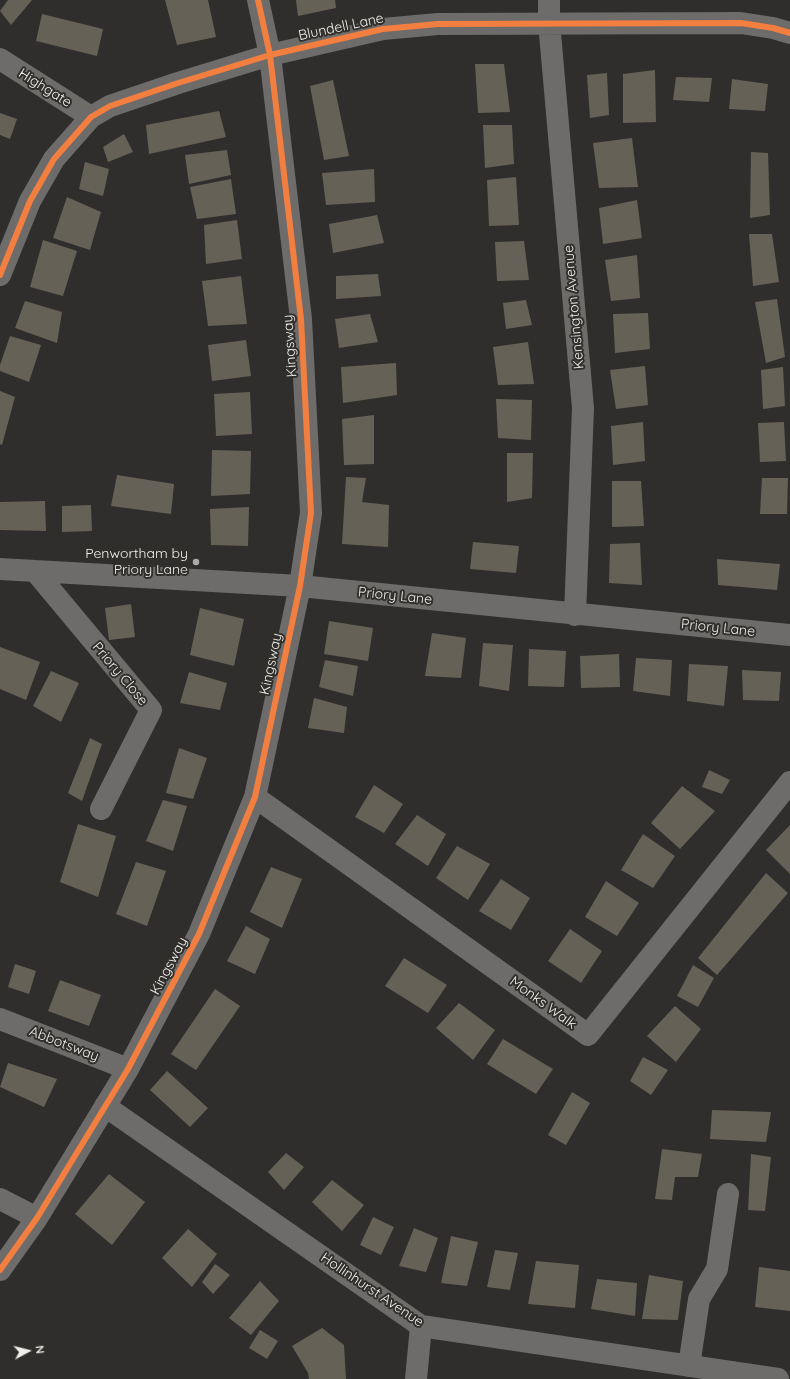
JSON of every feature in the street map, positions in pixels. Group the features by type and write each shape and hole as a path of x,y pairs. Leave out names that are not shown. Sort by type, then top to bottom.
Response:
{"street":[{"name":"Kingsway","path":"0,1270 37,1218 128,1069 199,934 255,797 300,586 311,513 301,319 270,55 258,0"},
{"name":"Kensington Avenue","path":"549,0 549,22 583,408 575,614"},
{"name":"Blundell Lane","path":"0,275 30,201 54,160 91,117 118,104 270,55 383,29 438,24 549,22 741,23 774,28 790,33"},
{"name":"Highgate","path":"0,60 91,117"},
{"name":"Priory Lane","path":"0,569 300,586 790,635"},
{"name":"Priory Close","path":"35,570 151,710 100,809"},
{"name":"Monks Walk","path":"255,797 588,1035 790,782"},
{"name":"Abbotsway","path":"0,1019 128,1069"},
{"name":"Hollinhurst Avenue","path":"105,1106 421,1326 778,1379"},
{"path":"689,1366 699,1298 717,1269 728,1194"},
{"path":"0,1199 37,1218"},
{"path":"416,1379 421,1326"}],"building":[{"path":"8,0 32,0 11,25 0,11"},
{"path":"165,0 208,0 216,37 177,45"},
{"path":"296,0 335,0 336,8 298,16"},
{"path":"42,14 103,29 97,56 36,41"},
{"path":"475,64 504,64 510,112 478,113"},
{"path":"655,70 656,122 623,123 623,74"},
{"path":"607,73 609,115 590,118 587,75"},
{"path":"676,77 712,78 709,102 673,100"},
{"path":"732,79 768,84 765,111 729,109"},
{"path":"333,80 349,156 324,160 310,86"},
{"path":"219,111 226,137 149,154 146,125"},
{"path":"0,113 17,119 10,139 0,135"},
{"path":"483,125 512,125 514,164 485,168"},
{"path":"124,134 133,152 108,162 103,147"},
{"path":"632,138 638,187 599,188 593,143"},
{"path":"227,150 231,175 189,184 185,155"},
{"path":"751,152 768,153 770,215 750,218"},
{"path":"85,162 109,169 103,196 79,189"},
{"path":"374,169 375,202 326,205 322,173"},
{"path":"516,177 519,225 489,226 487,180"},
{"path":"231,179 236,214 197,219 190,187"},
{"path":"67,197 101,212 90,250 53,238"},
{"path":"637,200 642,238 603,244 599,208"},
{"path":"377,215 384,243 333,253 329,224"},
{"path":"237,220 242,259 206,264 204,225"},
{"path":"749,234 772,234 779,282 753,286"},
{"path":"43,240 77,251 63,296 30,287"},
{"path":"524,241 529,280 497,281 495,242"},
{"path":"637,255 640,298 611,301 605,260"},
{"path":"378,274 381,296 336,299 336,276"},
{"path":"241,276 247,324 208,326 202,281"},
{"path":"777,299 785,357 766,363 755,302"},
{"path":"526,300 532,325 506,329 503,303"},
{"path":"25,301 62,312 57,343 15,328"},
{"path":"648,313 650,349 615,353 613,314"},
{"path":"370,314 378,342 339,348 335,319"},
{"path":"10,336 41,345 29,382 0,371 0,365"},
{"path":"246,340 251,376 212,381 208,345"},
{"path":"528,342 534,384 498,385 493,347"},
{"path":"396,363 397,395 343,403 341,367"},
{"path":"645,366 648,405 616,409 610,370"},
{"path":"783,367 785,406 763,409 761,370"},
{"path":"0,391 15,397 2,445 0,444"},
{"path":"250,392 252,434 216,436 214,394"},
{"path":"496,399 532,400 531,440 498,438"},
{"path":"374,415 374,464 344,465 342,419"},
{"path":"643,422 645,461 613,465 611,426"},
{"path":"784,422 786,461 760,462 758,423"},
{"path":"212,450 251,451 250,494 211,496"},
{"path":"507,453 533,453 532,498 507,502"},
{"path":"117,475 174,484 171,514 111,506"},
{"path":"346,477 366,478 362,502 389,505 388,547 342,544"},
{"path":"762,478 788,478 787,514 760,514"},
{"path":"612,481 641,481 644,526 612,527"},
{"path":"45,501 46,531 0,530 0,502"},
{"path":"91,505 92,531 62,532 62,506"},
{"path":"249,507 248,546 211,545 210,509"},
{"path":"473,542 519,546 516,573 470,569"},
{"path":"640,543 642,585 609,583 610,544"},
{"path":"717,559 780,564 777,590 718,585"},
{"path":"131,604 135,637 109,640 105,608"},
{"path":"200,608 244,619 234,666 190,655"},
{"path":"329,621 373,628 368,661 324,654"},
{"path":"432,633 466,638 461,678 425,676"},
{"path":"483,643 513,645 509,691 479,686"},
{"path":"0,647 40,662 26,700 0,689"},
{"path":"529,649 566,651 564,687 528,686"},
{"path":"619,654 620,687 581,688 580,656"},
{"path":"636,658 672,660 670,696 633,691"},
{"path":"325,660 358,666 353,696 319,687"},
{"path":"689,664 728,666 724,706 687,701"},
{"path":"742,670 781,672 779,701 743,700"},
{"path":"51,671 79,683 61,722 33,706"},
{"path":"189,672 227,683 220,710 180,703"},
{"path":"314,698 347,707 344,733 308,728"},
{"path":"90,738 102,744 82,801 68,793"},
{"path":"179,748 207,758 193,799 166,793"},
{"path":"709,770 730,780 722,794 702,787"},
{"path":"374,785 403,804 384,833 355,817"},
{"path":"682,786 715,811 680,849 651,823"},
{"path":"163,800 187,806 173,851 146,841"},
{"path":"417,815 446,834 428,866 395,844"},
{"path":"78,824 116,836 98,897 60,882"},
{"path":"790,825 790,874 766,850"},
{"path":"643,834 675,856 653,888 621,870"},
{"path":"457,846 490,864 468,900 436,878"},
{"path":"136,862 166,871 147,926 116,914"},
{"path":"271,867 302,879 282,928 250,912"},
{"path":"766,873 788,893 717,975 698,958"},
{"path":"501,879 530,898 511,930 479,911"},
{"path":"606,881 639,903 617,936 585,917"},
{"path":"246,926 270,939 255,974 227,961"},
{"path":"570,929 602,951 581,983 548,961"},
{"path":"404,958 447,985 428,1013 385,986"},
{"path":"15,964 36,971 29,994 8,987"},
{"path":"693,965 714,978 698,1007 677,996"},
{"path":"60,980 101,995 89,1026 48,1011"},
{"path":"215,989 240,1006 196,1070 171,1054"},
{"path":"459,1003 495,1030 473,1060 436,1028"},
{"path":"675,1006 701,1029 676,1062 647,1036"},
{"path":"503,1039 553,1069 536,1094 487,1064"},
{"path":"643,1057 668,1070 651,1095 630,1081"},
{"path":"8,1063 57,1079 44,1107 0,1087"},
{"path":"167,1071 208,1108 190,1127 150,1090"},
{"path":"572,1092 590,1103 566,1145 548,1135"},
{"path":"712,1110 771,1112 766,1142 710,1139"},
{"path":"662,1149 702,1154 698,1177 675,1177 672,1200 655,1199"},
{"path":"286,1153 304,1167 284,1190 268,1172"},
{"path":"751,1154 771,1157 765,1211 748,1210"},
{"path":"109,1174 145,1202 112,1245 75,1214"},
{"path":"332,1180 364,1205 342,1231 312,1202"},
{"path":"373,1217 394,1227 381,1255 360,1245"},
{"path":"414,1228 438,1238 426,1272 399,1266"},
{"path":"188,1229 217,1254 192,1287 162,1258"},
{"path":"451,1236 478,1242 467,1286 441,1283"},
{"path":"495,1250 518,1253 510,1290 487,1287"},
{"path":"536,1261 579,1265 575,1308 528,1304"},
{"path":"215,1264 230,1275 213,1294 202,1282"},
{"path":"759,1267 790,1271 790,1311 755,1307"},
{"path":"649,1275 683,1281 678,1320 642,1319"},
{"path":"597,1279 637,1283 635,1316 591,1309"},
{"path":"260,1281 279,1301 251,1335 229,1318"},
{"path":"322,1328 344,1345 346,1379 309,1379 308,1373 292,1346"},
{"path":"260,1330 278,1341 267,1359 249,1348"}],"cycle path":[{"path":"0,1270 37,1218 128,1069 199,934 255,797 300,586 311,513 301,319 270,55 258,0"},
{"path":"0,275 30,201 54,159 91,117 110,106 178,83 270,55 383,29 438,24 741,23 773,28 790,33"}],"place":[{"name":"Penwortham by Priory Lane","path":"196,562"}]}
